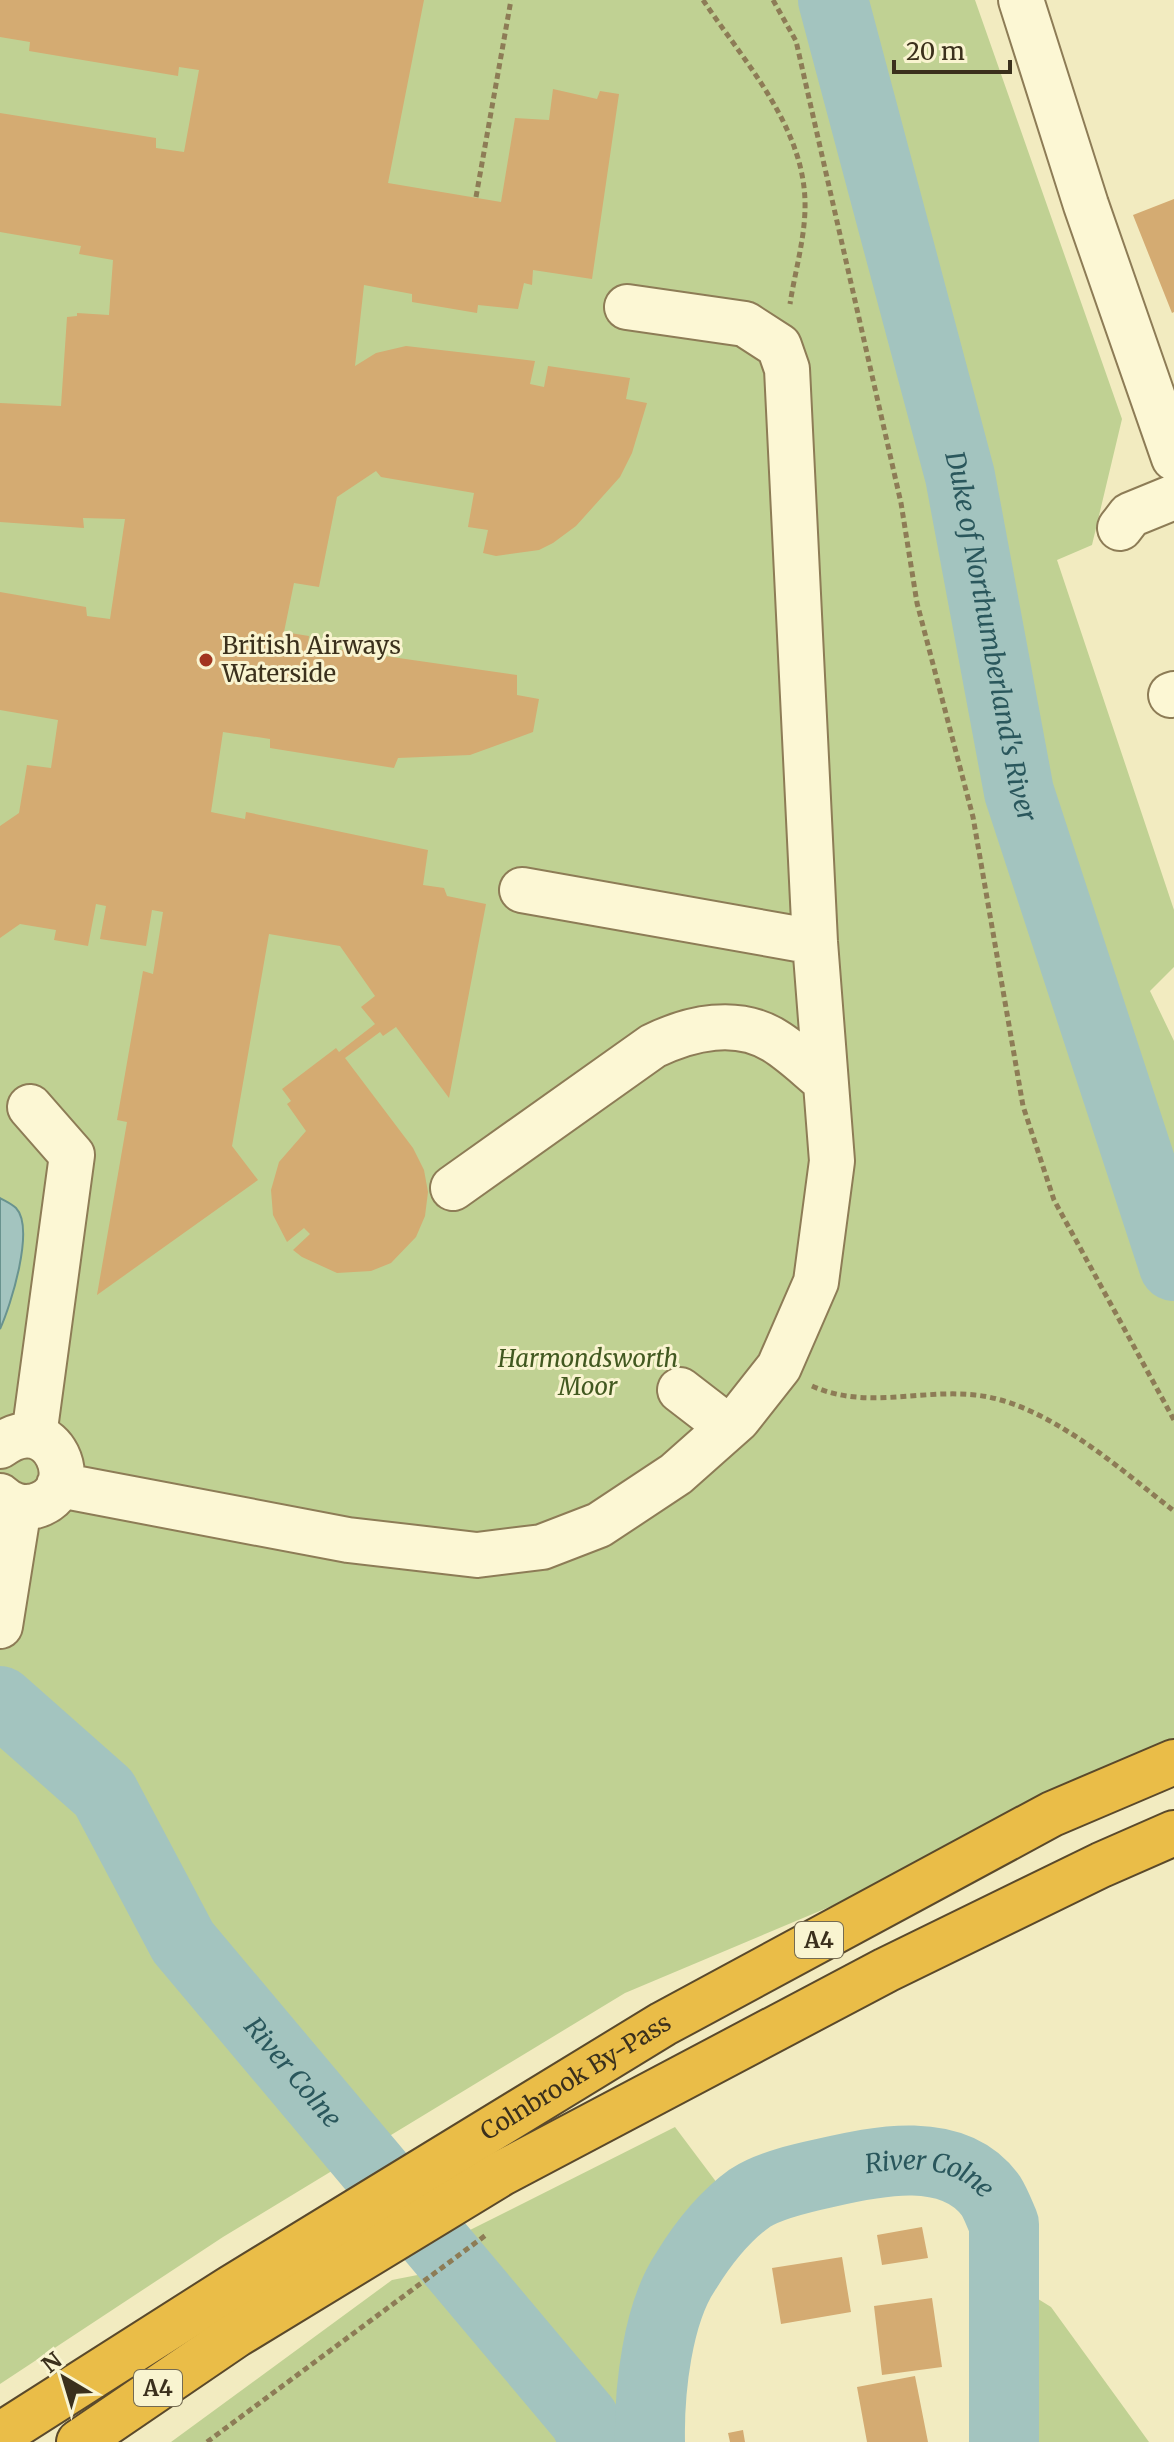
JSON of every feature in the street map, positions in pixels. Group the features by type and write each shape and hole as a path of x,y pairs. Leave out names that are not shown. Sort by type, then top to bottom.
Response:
{"highway":[{"name":"Colnbrook By-Pass","path":"0,2435 231,2288 663,2024 1052,1814 1174,1762"},
{"name":"Colnbrook By-Pass","path":"79,2442 236,2335 502,2173 886,1970 1101,1865 1174,1833"}],"lane":[{"path":"1021,0 1086,205 1174,458"},
{"path":"59,1485 348,1540 477,1555 542,1547 599,1525 676,1474 728,1427 779,1367 816,1282 832,1161 815,942 790,389 782,353 771,338 745,324 627,307"},
{"path":"1120,528 1130,515 1174,497"},
{"path":"522,890 815,942"},
{"path":"453,1188 653,1046 684,1031 712,1027 735,1029 773,1039 825,1081"},
{"path":"0,1626 9,1502 43,1503 59,1485 61,1463 57,1452 17,1441 72,1155 30,1107"},
{"path":"680,1390 728,1427"},
{"path":"422,1547 467,1521"}],"path":[{"path":"476,197 511,0"},
{"path":"703,0 786,125 801,172 804,215 782,353"},
{"path":"773,0 796,41 901,503 917,603 973,817 1023,1106 1054,1200 1174,1420"},
{"path":"779,1367 835,1396 864,1400 977,1395 1025,1408 1100,1453 1174,1511"},
{"path":"207,2442 492,2231"}],"green space":[{"name":"Harmondsworth Moor","path":"0,0 833,0 960,476 1019,792 1174,1266 1174,1762 625,1993 223,2237 0,2384"},
{"path":"846,0 975,0 1122,419 1092,545 1057,560 1174,910 1174,967 1150,991 1174,1041 1174,1227 1032,789 974,470"},
{"path":"675,2127 726,2195 678,2257 647,2326 634,2442 623,2442 550,2355 468,2231"},
{"path":"443,2270 563,2442 171,2442 392,2280"},
{"path":"1022,2289 1051,2307 1149,2442 1018,2442"}],"water":[{"path":"0,1198 16,1208 23,1232 15,1285 0,1329"}],"building":[{"name":"British Airways Waterside","path":"0,0 424,0 388,183 501,202 515,118 549,120 553,89 597,99 600,91 619,94 592,279 533,270 532,285 524,283 518,309 478,305 477,313 412,302 412,294 364,285 355,366 376,353 406,346 535,361 530,384 544,387 548,366 630,378 626,399 647,403 632,453 620,477 576,526 553,543 539,550 496,556 483,553 488,530 468,527 474,493 381,477 376,471 337,497 319,587 294,583 284,632 309,636 308,645 517,675 517,695 539,699 533,732 470,755 398,758 394,768 270,748 270,739 223,732 211,812 245,819 246,812 428,850 423,885 444,888 447,896 486,904 449,1098 396,1027 383,1036 380,1032 345,1058 413,1148 424,1170 428,1192 425,1216 416,1237 391,1263 371,1271 337,1273 293,1250 310,1234 304,1228 287,1242 273,1215 271,1190 279,1162 306,1131 287,1104 291,1101 282,1089 336,1048 339,1052 375,1024 361,1007 375,996 340,946 269,934 232,1146 258,1180 97,1295 127,1122 117,1120 143,971 153,974 163,912 152,910 146,946 100,939 106,906 96,904 88,946 54,940 56,930 20,924 0,938 0,826 19,813 27,765 51,768 58,720 0,710 0,592 86,607 87,616 110,619 125,519 83,518 84,528 0,522 0,403 61,406 67,317 77,316 77,313 109,315 113,260 79,254 81,246 0,232 0,113 156,138 156,148 184,152 199,70 179,67 178,76 29,51 30,42 0,37"},
{"path":"1174,199 1174,312 1172,313 1133,215"},
{"path":"922,2227 928,2258 882,2265 877,2235"},
{"path":"842,2257 851,2312 781,2324 772,2268"},
{"path":"932,2298 942,2367 882,2375 874,2306"},
{"path":"915,2376 928,2442 867,2442 857,2387"},
{"path":"743,2430 745,2442 730,2442 728,2433"}],"waterway":[{"name":"Duke of Northumberland's River","path":"833,0 960,476 1019,792 1174,1266"},
{"name":"River Colne","path":"0,1701 104,1793 183,1942 584,2419 595,2442"},
{"name":"River Colne","path":"650,2442 653,2377 668,2309 686,2271 723,2222 750,2198 776,2186 867,2164 913,2160 957,2169 975,2180 991,2196 1004,2224 1004,2442"}],"place":[{"name":"British Airways Waterside","path":"206,660"}]}
